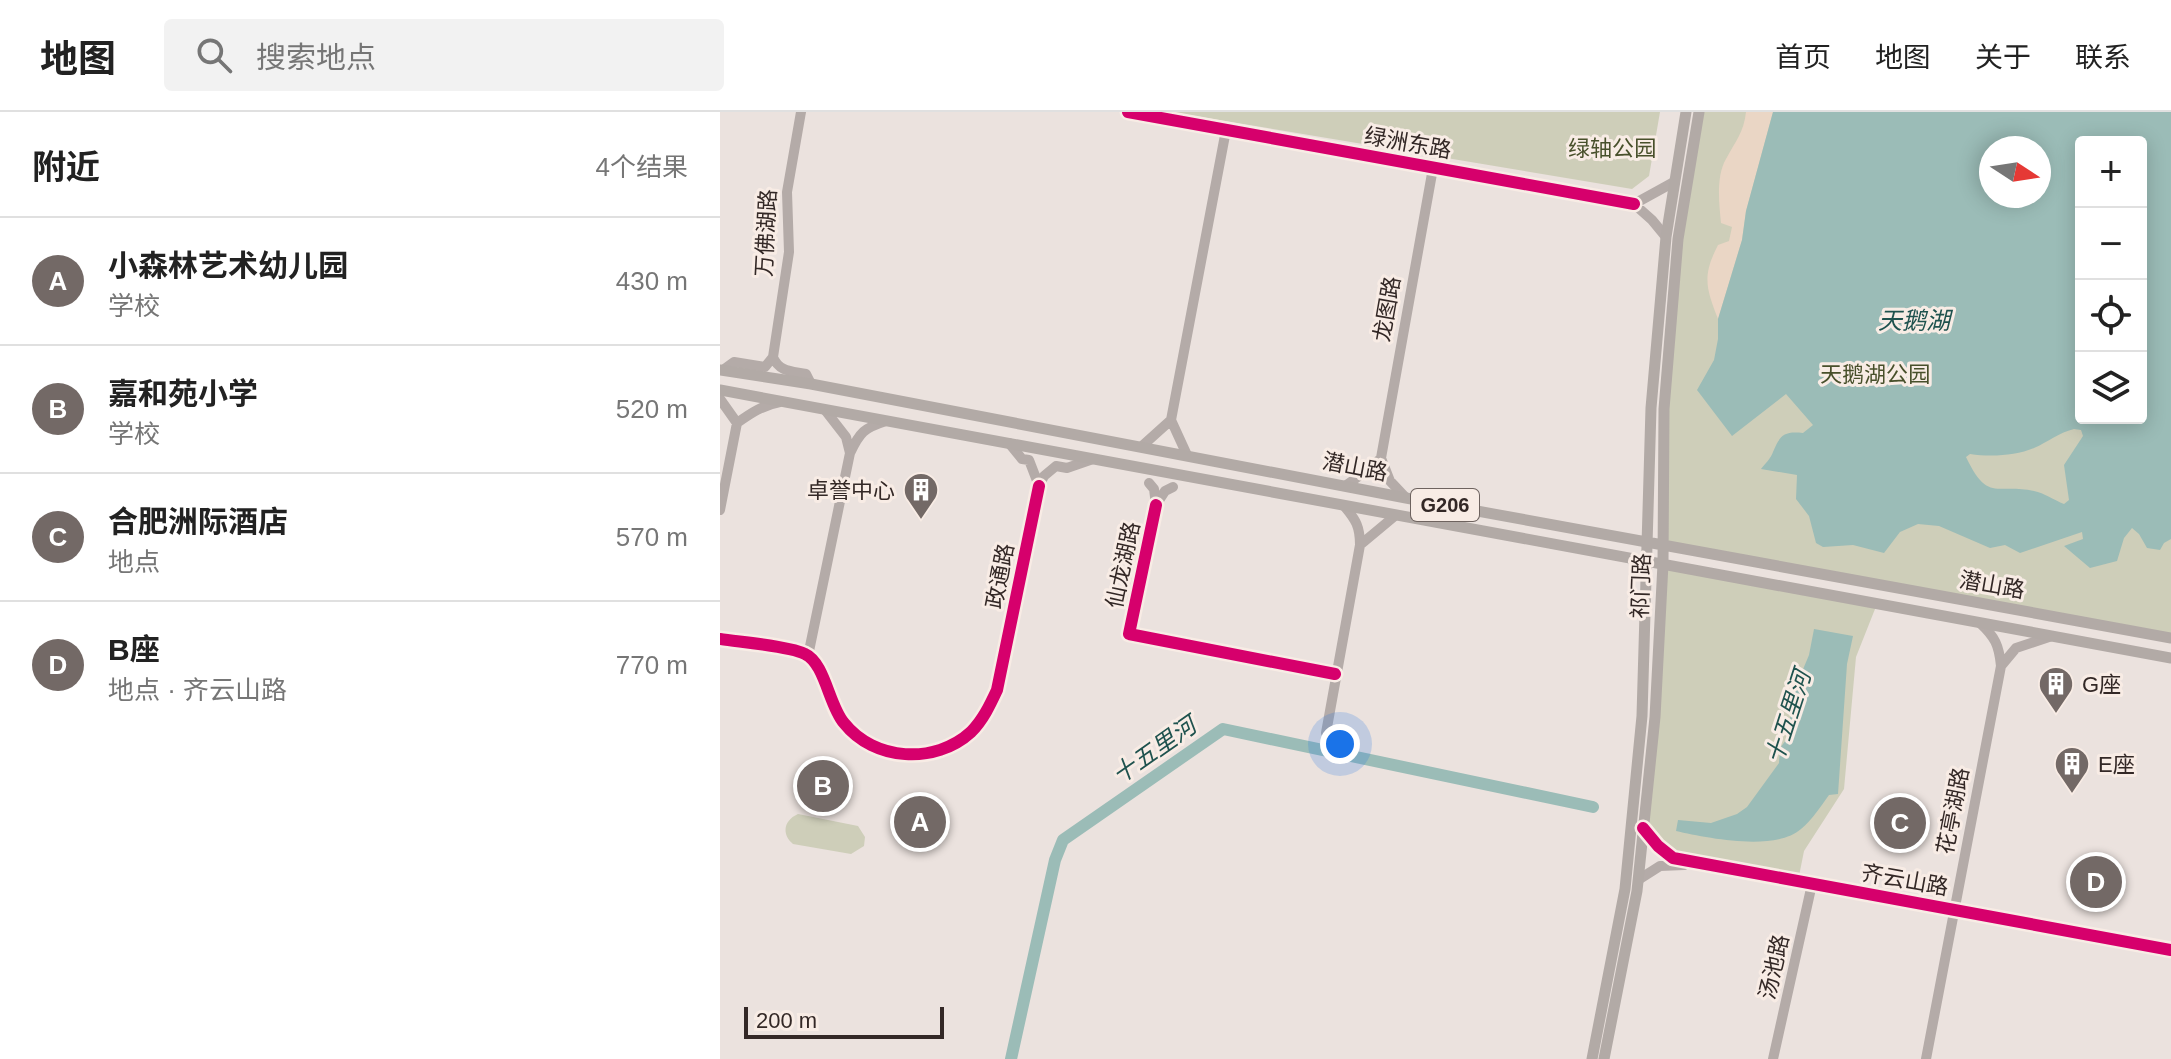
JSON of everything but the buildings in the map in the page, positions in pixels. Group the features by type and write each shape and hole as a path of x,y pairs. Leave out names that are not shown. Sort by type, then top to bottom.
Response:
{"main road":[{"name":"祁门路","path":"1592,1059 1625,889 1642,716 1651,408 1666,237 1686,112"},
{"name":"祁门路","path":"1604,1059 1638,880 1655,717 1663,564 1664,409 1678,239 1699,112"},
{"name":"潜山路","path":"721,370 811,384 1406,498 2171,638"},
{"name":"潜山路","path":"720,390 2171,658"}],"street":[{"name":"万佛湖路","path":"773,357 789,252 787,192 801,112"},
{"name":"绿洲东路","path":"1128,112 1634,204"},
{"path":"1187,455 1171,420 1226,130"},
{"name":"龙图路","path":"1381,458 1433,168"},
{"path":"1666,237 1634,204 1674,182"},
{"path":"721,370 734,362 765,367 773,357"},
{"path":"773,357 776,365 783,369 806,374 811,384"},
{"path":"720,399 737,423 720,510"},
{"path":"737,423 768,404 782,402"},
{"path":"825,410 846,437 850,453"},
{"path":"1141,447 1171,420"},
{"path":"720,639 808,656 850,453 866,427 886,421"},
{"path":"1009,443 1022,459 1029,460 1039,486"},
{"path":"1345,486 1381,458 1390,481 1406,498"},
{"path":"1039,486 1044,476 1056,466 1067,468 1093,459"},
{"path":"1149,483 1154,489 1156,505"},
{"name":"政通路","path":"808,656 817,665 835,711 844,724 855,735 880,749 911,755 942,749 971,732 990,705 1001,674 1039,486"},
{"path":"1156,505 1165,491 1173,487"},
{"name":"仙龙湖路","path":"1129,634 1156,505"},
{"path":"1326,733 1360,545 1360,529 1345,507"},
{"path":"1360,545 1396,515"},
{"path":"1980,623 1994,636 1999,646 2001,666"},
{"path":"1129,634 1335,674"},
{"path":"2001,666 2016,648 2052,636"},
{"name":"花亭湖路","path":"1926,1059 2001,666"},
{"name":"齐云山路","path":"1643,828 1673,858 2171,952"},
{"path":"1638,880 1660,866 1677,864 1814,886"},
{"name":"汤池路","path":"1776,1059 1814,886"}],"green space":[{"name":"绿轴公园","path":"1171,112 1660,112 1649,176 1632,189"},
{"name":"天鹅湖","path":"1699,112 2171,112 2171,638 1663,545 1670,335"},
{"path":"1663,564 1877,604 1856,657 1844,789 1804,851 1798,881 1673,858 1643,828"},
{"path":"798,814 858,826 865,837 864,846 851,854 793,844 786,828"}],"sand":[{"path":"1746,112 1773,112 1746,211 1742,240 1718,319 1709,290 1708,274 1718,245 1729,241 1732,227 1721,223 1719,181"}],"water":[{"name":"天鹅湖","path":"1773,112 2171,112 2171,539 2160,550 2147,548 2132,528 2124,538 2117,561 2090,568 2064,546 2083,539 2082,532 2020,553 2005,545 1990,548 1939,526 1918,524 1900,532 1884,553 1853,545 1823,547 1816,543 1809,516 1796,499 1797,475 1761,469 1784,435 1803,433 1813,425 1786,394 1732,436 1697,390 1714,360 1718,319 1742,240 1746,211","holes":["2074,429 2081,430 2083,436 2064,465 2069,500 2064,504 2034,491 1987,486 1966,457 1970,454 1994,456 2019,453"]},
{"path":"1814,629 1853,636 1847,664 1838,794 1829,795 1801,829 1775,840 1740,841 1676,831 1678,820 1711,823 1737,814 1747,807 1779,763 1780,748 1789,736 1791,698 1809,655"}],"waterway":[{"name":"十五里河","path":"1011,1059 1055,860 1063,840 1223,729 1593,807"}],"cycle path":[{"path":"1128,112 1634,204"},
{"path":"720,639 805,654 817,666 844,723 871,745 905,754 923,754 956,743 979,722 997,690 1039,486"},
{"path":"1156,505 1129,634 1335,674"},
{"path":"1643,828 1673,858 2171,950"}],"place":[{"name":"卓誉中心","path":"921,521"},
{"name":"G座","path":"2056,715"},
{"name":"嘉和苑小学","path":"823,786"},
{"name":"E座","path":"2072,795"},
{"name":"小森林艺术幼儿园","path":"920,822"},
{"name":"合肥洲际酒店","path":"1900,823"},
{"name":"B座","path":"2096,882"}],"park label":[{"name":"天鹅湖公园","path":"1875,374"}]}
